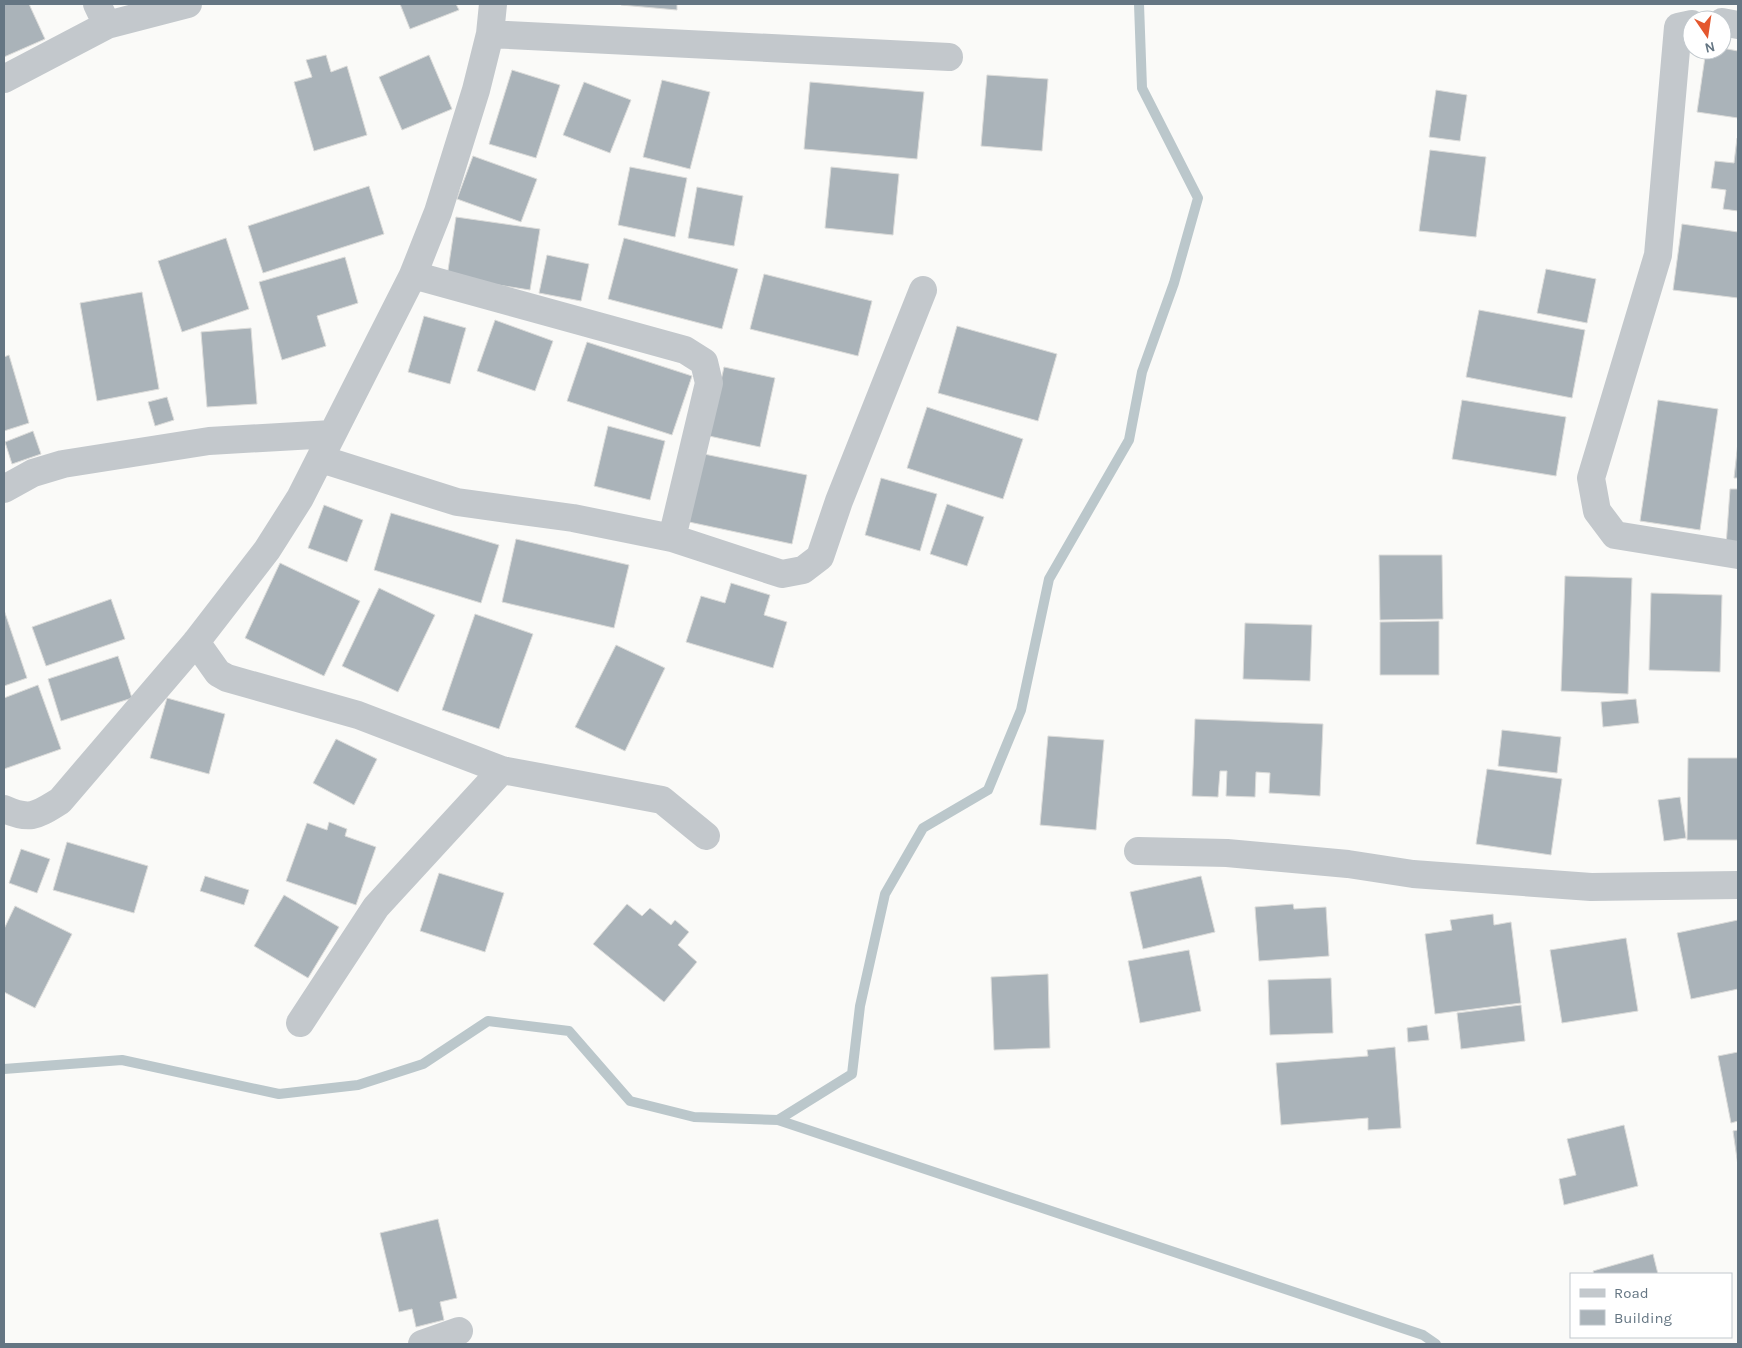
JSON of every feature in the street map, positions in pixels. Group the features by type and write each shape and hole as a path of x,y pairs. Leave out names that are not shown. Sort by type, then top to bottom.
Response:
{"street":[{"path":"4,79 102,14 188,4"},
{"path":"4,809 19,816 38,814 60,802 196,642 267,550 300,498 385,334 413,275 441,203 476,90 490,34 493,4"},
{"path":"1682,26 1678,27 1658,255 1591,478 1597,511 1615,535 1738,555"},
{"path":"490,34 949,57"},
{"path":"413,275 685,350 704,362 708,383 672,538"},
{"path":"321,459 457,502 573,518 672,538 782,574 803,570 820,557 839,501 923,290"},
{"path":"4,489 33,473 63,464 209,441 332,434"},
{"path":"196,642 218,673 227,678 358,715 502,770 662,800 706,836"},
{"path":"300,1023 376,907 502,770"},
{"path":"1138,851 1227,853 1348,864 1412,874 1591,887 1738,886"},
{"path":"422,1344 459,1330"}],"building":[{"path":"4,4 29,4 45,39 4,57"},
{"path":"400,4 456,4 459,10 410,29"},
{"path":"677,4 677,10 621,5"},
{"path":"1732,50 1738,51 1738,118 1697,112 1705,60 1732,60"},
{"path":"326,55 331,72 347,66 367,135 314,151 294,82 312,77 306,60"},
{"path":"429,55 452,109 402,130 379,77"},
{"path":"512,70 560,85 536,158 489,144"},
{"path":"987,75 1048,79 1042,151 981,146"},
{"path":"662,80 710,92 690,169 643,157"},
{"path":"584,82 631,100 610,153 563,135"},
{"path":"810,82 924,92 917,159 804,149"},
{"path":"1436,90 1467,95 1460,141 1429,137"},
{"path":"1737,138 1738,211 1723,209 1726,190 1711,188 1715,161 1734,163"},
{"path":"1430,150 1486,157 1476,237 1419,231"},
{"path":"473,156 537,179 521,222 457,199"},
{"path":"630,167 687,178 675,237 618,225"},
{"path":"831,167 899,174 893,235 825,228"},
{"path":"369,186 384,234 263,273 248,226"},
{"path":"697,187 743,196 734,246 688,238"},
{"path":"456,217 540,229 530,290 447,277"},
{"path":"1682,224 1738,232 1738,298 1673,290"},
{"path":"226,238 249,309 182,332 158,261"},
{"path":"624,238 738,269 722,329 608,299"},
{"path":"547,255 589,264 581,301 539,293"},
{"path":"345,257 358,303 317,316 326,346 282,360 259,282"},
{"path":"1546,269 1596,279 1587,323 1537,313"},
{"path":"764,274 872,301 858,356 750,329"},
{"path":"142,292 159,389 97,401 80,303"},
{"path":"1479,310 1585,330 1572,398 1466,377"},
{"path":"424,316 466,328 450,384 408,372"},
{"path":"495,320 553,341 535,391 477,371"},
{"path":"957,326 1057,354 1038,421 938,393"},
{"path":"251,328 257,404 207,407 201,332"},
{"path":"587,342 692,376 672,435 567,401"},
{"path":"9,355 29,423 4,431 4,357"},
{"path":"724,367 775,378 760,447 709,436"},
{"path":"167,397 174,420 155,426 148,402"},
{"path":"1462,400 1566,417 1556,476 1452,459"},
{"path":"1658,400 1718,409 1700,530 1640,521"},
{"path":"927,407 1023,439 1003,499 907,468"},
{"path":"608,426 665,441 650,500 594,486"},
{"path":"33,431 41,454 12,464 5,442"},
{"path":"1738,442 1738,478 1734,478"},
{"path":"704,454 807,475 792,544 689,522"},
{"path":"881,478 937,494 920,551 865,535"},
{"path":"1730,489 1738,489 1738,547 1726,546"},
{"path":"947,504 984,517 967,566 930,554"},
{"path":"324,505 363,520 347,562 308,548"},
{"path":"391,513 499,545 481,603 374,570"},
{"path":"516,539 629,565 614,628 502,602"},
{"path":"1379,555 1442,555 1443,619 1380,620"},
{"path":"280,563 360,601 324,676 245,638"},
{"path":"1565,576 1632,578 1628,694 1561,691"},
{"path":"731,583 770,595 764,615 787,622 773,668 686,642 701,596 725,603"},
{"path":"379,588 435,615 398,692 342,666"},
{"path":"1651,593 1722,595 1720,672 1649,670"},
{"path":"111,599 125,639 46,666 32,627"},
{"path":"4,610 27,678 4,686"},
{"path":"475,614 533,634 499,729 442,710"},
{"path":"1439,621 1439,675 1380,675 1380,622"},
{"path":"1245,623 1312,625 1310,681 1243,679"},
{"path":"616,645 665,668 625,751 575,727"},
{"path":"118,656 132,698 61,721 48,679"},
{"path":"38,685 61,749 4,769 4,698"},
{"path":"167,698 225,714 209,774 150,758"},
{"path":"1636,699 1639,723 1603,727 1601,702"},
{"path":"1195,719 1323,724 1320,796 1269,793 1270,773 1256,772 1255,797 1226,796 1227,771 1220,771 1218,797 1192,796"},
{"path":"1502,730 1561,737 1557,773 1498,766"},
{"path":"1048,736 1104,740 1096,830 1040,825"},
{"path":"336,739 377,759 354,805 313,783"},
{"path":"1688,758 1738,758 1738,840 1687,840"},
{"path":"1487,769 1562,779 1551,855 1476,844"},
{"path":"1680,797 1686,838 1664,841 1658,800"},
{"path":"329,822 347,829 345,836 376,847 356,905 286,881 307,823 327,830"},
{"path":"67,842 148,866 134,913 53,890"},
{"path":"21,849 50,859 37,893 9,883"},
{"path":"439,873 504,893 485,952 420,931"},
{"path":"205,876 249,890 244,905 200,891"},
{"path":"1201,876 1215,932 1143,949 1130,892"},
{"path":"284,895 339,927 308,978 254,946"},
{"path":"627,904 642,916 650,908 671,925 675,920 689,932 678,945 697,962 664,1002 593,944"},
{"path":"1293,904 1294,909 1326,907 1329,956 1259,961 1255,907"},
{"path":"15,906 72,934 35,1008 4,992 4,929"},
{"path":"1493,914 1494,925 1511,922 1521,1003 1435,1014 1425,934 1452,930 1450,920"},
{"path":"1738,920 1738,989 1691,999 1677,933"},
{"path":"1626,938 1638,1011 1562,1023 1550,950"},
{"path":"1189,950 1201,1011 1140,1023 1128,961"},
{"path":"1048,974 1050,1048 994,1050 991,977"},
{"path":"1331,978 1333,1033 1270,1035 1268,980"},
{"path":"1521,1005 1525,1041 1461,1049 1457,1013"},
{"path":"1427,1025 1429,1040 1408,1042 1407,1028"},
{"path":"1395,1047 1401,1128 1368,1130 1368,1118 1281,1125 1276,1063 1368,1056 1367,1050"},
{"path":"1738,1052 1738,1121 1731,1123 1718,1056"},
{"path":"1624,1125 1638,1186 1564,1205 1559,1179 1576,1175 1567,1139"},
{"path":"1738,1130 1738,1166 1733,1131"},
{"path":"438,1219 457,1298 440,1302 444,1320 416,1327 412,1309 399,1312 380,1233"},
{"path":"1653,1254 1658,1273 1594,1273 1593,1271"}],"waterway":[{"path":"4,1069 122,1060 279,1094 358,1085 423,1064 488,1021 569,1031 630,1101 694,1117 778,1120 852,1074 860,1006 885,894 923,828 988,790 1021,710 1049,579 1129,440 1142,372 1174,283 1198,198 1142,88 1139,4"},
{"path":"778,1120 1423,1335 1436,1344"}]}
